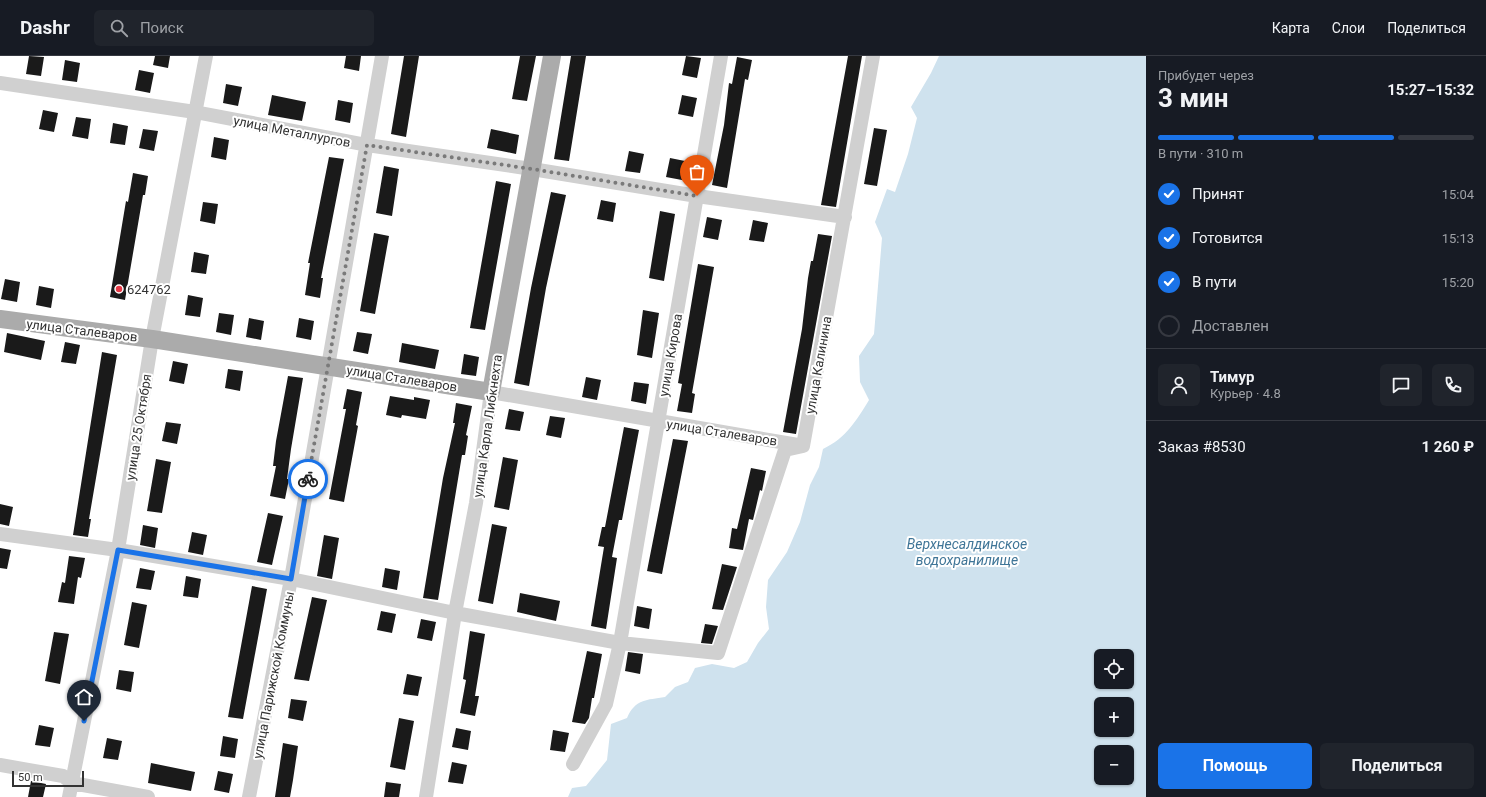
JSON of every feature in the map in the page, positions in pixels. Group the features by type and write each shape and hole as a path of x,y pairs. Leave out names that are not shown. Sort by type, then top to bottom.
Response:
{"main road":[{"name":"улица Карла Либкнехта","path":"491,392 552,56"},
{"name":"улица Сталеваров","path":"0,319 152,339 491,392"}],"street":[{"name":"улица 25 Октября","path":"71,790 118,550 152,339 206,56"},
{"name":"улица Парижской Коммуны","path":"250,797 291,579 382,56"},
{"name":"улица Кирова","path":"573,764 606,704 620,643 721,56"},
{"name":"улица Калинина","path":"803,446 845,217 872,56"},
{"name":"улица Металлургов","path":"0,83 195,112 367,145 532,169 697,196 845,217"},
{"name":"улица Сталеваров","path":"491,392 803,446"},
{"name":"улица Карла Либкнехта","path":"426,797 455,613 476,503 491,392"},
{"path":"0,534 118,550 291,579 455,613 620,643 718,653 785,450 803,446"},
{"path":"0,765 63,776 71,790 148,797"}],"water":[{"name":"Верхнесалдинское водохранилище","path":"939,56 1146,56 1146,797 568,797 572,788 586,786 607,760 611,724 627,718 630,712 638,704 647,700 665,697 675,687 688,682 695,668 712,664 734,668 747,662 758,643 769,629 766,607 768,580 787,552 800,522 810,485 819,467 823,449 838,440 850,428 869,400 860,382 859,356 874,334 882,238 875,222 887,189 895,192 908,154 917,118 911,107"}],"building":[{"path":"29,56 44,57 41,76 26,74"},
{"path":"155,56 170,56 168,68 153,65"},
{"path":"346,56 361,56 359,71 344,68"},
{"path":"404,56 419,56 406,137 391,134"},
{"path":"520,56 536,56 527,101 512,99"},
{"path":"571,56 586,56 569,161 554,159"},
{"path":"686,56 701,58 697,78 682,75"},
{"path":"848,56 862,56 836,207 821,205"},
{"path":"737,57 752,60 748,80 745,79 727,188 712,185 724,125 729,83 732,84"},
{"path":"65,60 80,63 77,82 62,80"},
{"path":"139,70 154,73 150,93 135,90"},
{"path":"226,84 242,87 238,106 223,103"},
{"path":"272,95 306,102 302,121 268,115"},
{"path":"682,95 697,98 693,117 678,114"},
{"path":"338,100 353,103 350,123 335,120"},
{"path":"43,110 58,113 54,132 39,129"},
{"path":"76,117 91,119 88,139 72,136"},
{"path":"113,123 128,126 125,145 110,143"},
{"path":"874,128 887,130 877,186 864,184"},
{"path":"143,129 158,131 154,151 139,148"},
{"path":"491,129 519,135 516,154 487,148"},
{"path":"214,137 229,140 226,160 211,157"},
{"path":"629,151 644,154 640,173 625,171"},
{"path":"329,157 344,159 321,278 323,278 320,298 305,295 310,263 308,263"},
{"path":"670,158 685,161 682,180 666,177"},
{"path":"384,166 399,169 392,216 376,213"},
{"path":"133,173 148,176 145,195 143,195 125,300 110,297 126,201 128,202"},
{"path":"496,181 511,184 485,330 470,328"},
{"path":"551,192 566,195 546,288 529,386 514,383 531,288"},
{"path":"601,200 616,203 613,222 597,219"},
{"path":"203,202 218,204 215,224 200,221"},
{"path":"660,211 675,214 664,281 649,278"},
{"path":"707,217 722,220 718,240 703,237"},
{"path":"753,220 768,223 764,242 749,240"},
{"path":"374,233 389,236 375,314 360,311"},
{"path":"818,234 832,236 796,434 783,432 802,329 811,261 813,261"},
{"path":"194,252 209,255 206,274 191,272"},
{"path":"698,264 714,267 692,393 695,394 692,413 677,411 682,384 678,383"},
{"path":"5,279 20,282 17,302 1,299"},
{"path":"39,286 54,289 51,308 36,305"},
{"path":"188,295 203,298 200,317 185,315"},
{"path":"643,310 659,313 652,358 637,355"},
{"path":"219,313 234,315 231,335 216,332"},
{"path":"249,318 264,321 261,340 246,337"},
{"path":"299,318 314,321 311,340 296,337"},
{"path":"357,332 372,334 368,354 353,351"},
{"path":"7,333 45,341 41,360 4,352"},
{"path":"65,342 80,345 76,364 61,362"},
{"path":"402,343 439,350 435,369 399,362"},
{"path":"102,352 117,355 89,519 91,519 88,537 73,535"},
{"path":"464,354 479,357 476,376 461,374"},
{"path":"173,361 188,364 184,384 169,381"},
{"path":"228,369 243,371 240,391 225,388"},
{"path":"288,376 303,378 291,449 287,479 289,479 285,499 270,496 276,466 273,466 276,441"},
{"path":"586,377 601,380 597,400 582,397"},
{"path":"634,382 649,384 646,404 631,401"},
{"path":"347,389 362,392 356,425 358,426 344,502 329,499 346,409 343,409"},
{"path":"390,396 414,400 414,397 430,400 426,419 402,415 401,418 386,415"},
{"path":"456,403 472,406 466,435 468,436 465,455 462,455 438,600 423,598 443,478 455,423 453,423"},
{"path":"509,409 524,412 520,431 505,429"},
{"path":"550,416 565,418 561,438 546,435"},
{"path":"166,422 181,424 177,444 162,441"},
{"path":"624,427 639,430 622,520 619,520 612,557 617,558 606,629 591,626 604,547 598,546 602,527 605,527"},
{"path":"673,439 688,441 662,574 647,571"},
{"path":"503,457 518,460 509,510 494,507"},
{"path":"156,459 171,462 162,513 147,511"},
{"path":"751,468 766,471 762,491 760,490 753,520 749,519 743,550 729,548 732,528 737,529"},
{"path":"0,504 13,507 9,526 0,524"},
{"path":"268,513 283,516 272,565 257,562"},
{"path":"492,524 507,527 493,604 478,601"},
{"path":"143,525 158,528 155,548 140,545"},
{"path":"192,532 207,535 203,555 188,552"},
{"path":"324,535 339,538 332,579 317,576"},
{"path":"0,548 11,550 7,569 0,568"},
{"path":"69,556 85,558 81,578 78,577 74,604 58,602 62,582 65,583"},
{"path":"722,564 737,567 723,610 712,609"},
{"path":"140,568 155,571 151,590 136,588"},
{"path":"385,568 400,571 397,590 382,587"},
{"path":"186,576 201,579 198,598 183,596"},
{"path":"252,586 267,589 243,719 228,717"},
{"path":"520,593 560,601 556,621 517,612"},
{"path":"312,597 327,600 309,681 294,679"},
{"path":"132,602 147,605 139,648 124,645"},
{"path":"637,606 652,609 649,629 634,626"},
{"path":"381,611 396,614 392,633 377,630"},
{"path":"421,619 436,622 432,641 417,638"},
{"path":"705,624 718,626 712,644 701,643"},
{"path":"470,631 485,634 475,696 479,696 475,716 460,713 466,680 463,679"},
{"path":"54,632 69,634 60,684 45,681"},
{"path":"587,651 602,654 594,698 592,698 589,718 585,724 572,722"},
{"path":"628,652 643,654 640,674 625,671"},
{"path":"119,670 134,672 131,692 116,689"},
{"path":"407,674 422,677 418,696 403,694"},
{"path":"291,699 307,701 303,721 288,718"},
{"path":"399,718 414,721 405,770 390,767"},
{"path":"39,725 54,728 50,747 35,745"},
{"path":"456,728 471,731 468,750 452,747"},
{"path":"553,730 569,733 565,752 550,750"},
{"path":"223,736 238,739 235,758 220,756"},
{"path":"107,738 122,741 118,760 103,758"},
{"path":"283,743 298,746 293,780 290,797 275,797"},
{"path":"452,762 467,765 463,784 448,782"},
{"path":"151,763 195,772 191,791 148,783"},
{"path":"218,771 233,774 229,793 214,790"},
{"path":"31,781 46,784 43,797 28,797"},
{"path":"386,782 401,784 399,797 384,797"}],"way so far":[{"path":"308,479 367,145 532,169 697,196"}],"place":[{"name":"624762","path":"119,289"}],"route":[{"path":"84,721 118,550 291,579 308,479"}]}
